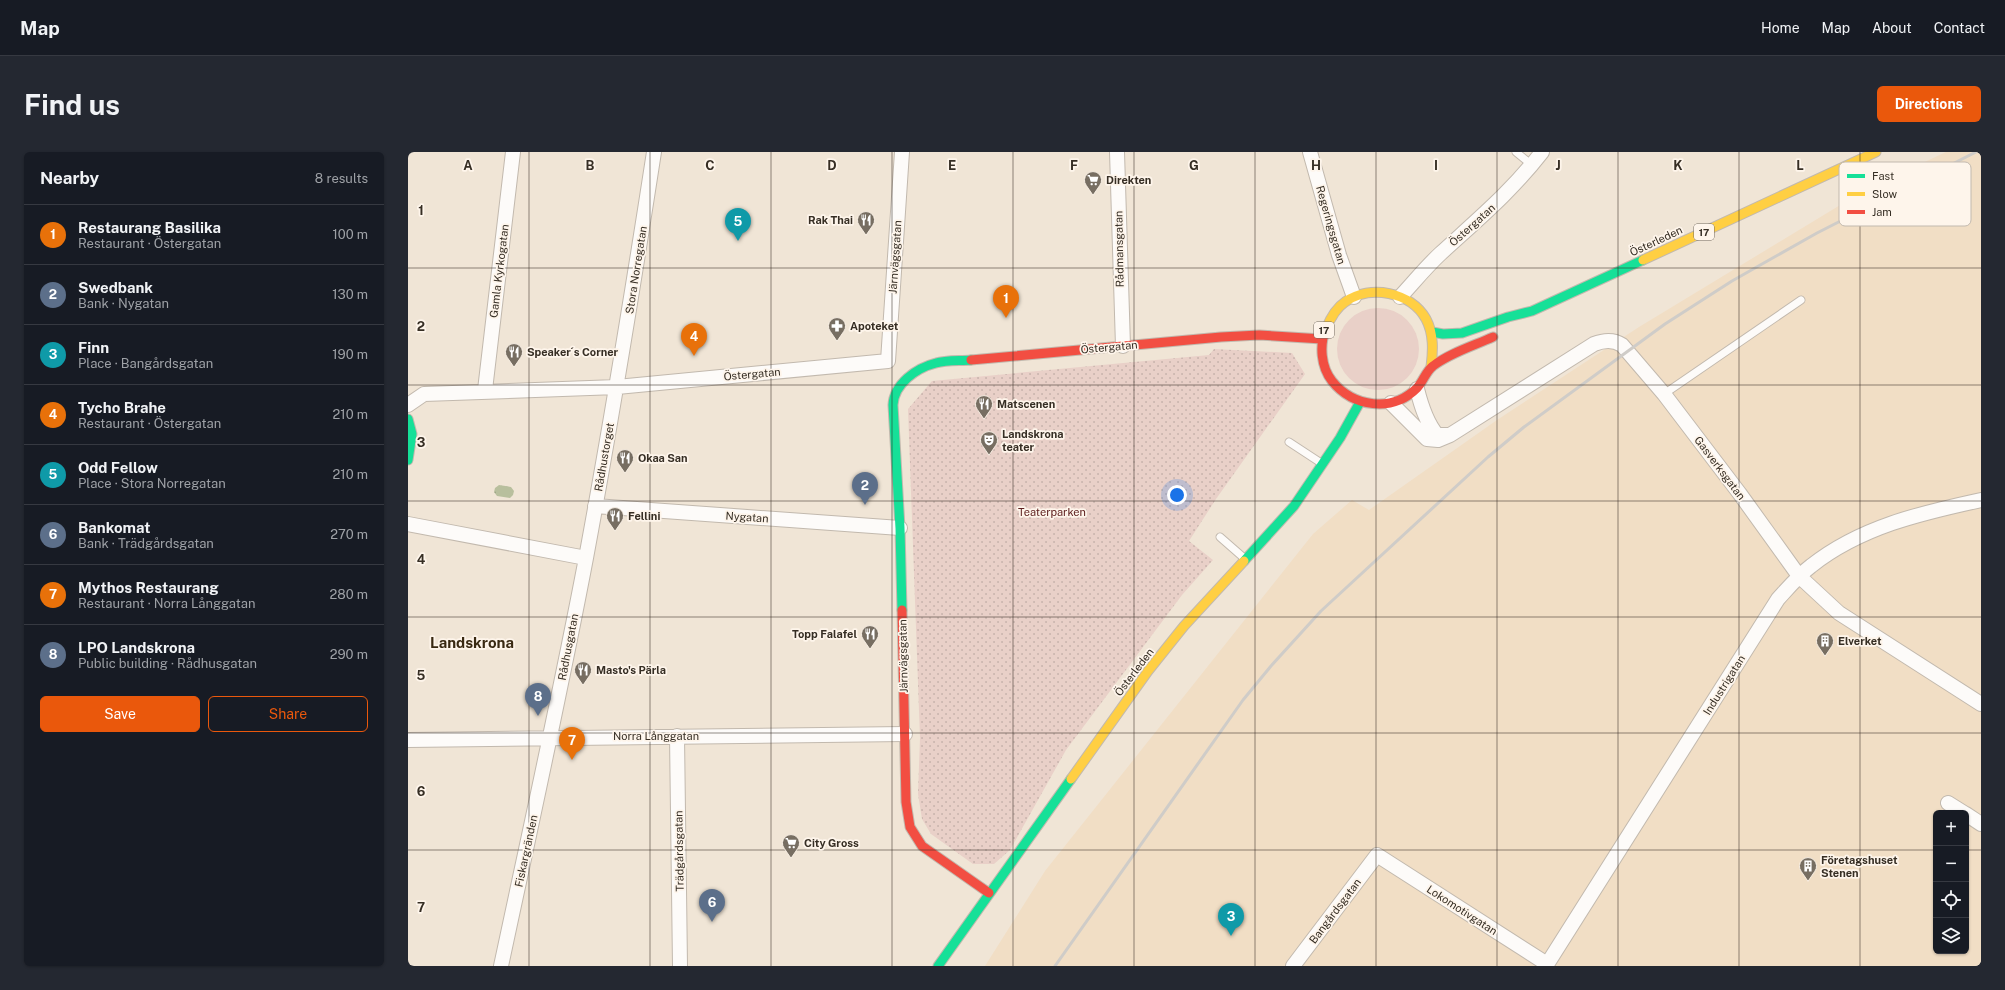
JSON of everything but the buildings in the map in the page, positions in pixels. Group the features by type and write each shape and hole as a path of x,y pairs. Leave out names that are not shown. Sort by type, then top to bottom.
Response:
{"street":[{"name":"Gamla Kyrkogatan","path":"485,390 513,152"},
{"name":"Stora Norregatan","path":"616,387 626,333 654,152"},
{"name":"Järnvägsgatan","path":"888,361 902,152"},
{"name":"Rådmansgatan","path":"1117,152 1123,346"},
{"name":"Regeringsgatan","path":"1310,152 1338,255 1354,297"},
{"name":"Östergatan","path":"1400,297 1439,255 1504,197 1542,152"},
{"name":"Österleden","path":"1854,162 1876,152"},
{"name":"Österleden","path":"1432,332 1442,335 1466,333 1508,317 1532,311 1839,169"},
{"name":"17","path":"1377,292 1400,297 1420,311 1432,332 1434,347 1431,367 1417,389 1405,398 1391,403 1370,404 1360,402 1342,393 1329,378 1322,359 1322,339 1328,322 1339,307 1354,297 1377,292"},
{"name":"Österleden","path":"1514,326 1532,311"},
{"path":"1431,367 1502,333"},
{"name":"Östergatan","path":"903,383 922,368 936,363 1259,335 1322,339"},
{"name":"Gasverksgatan","path":"1391,403 1427,439 1438,440 1450,435 1587,348 1601,341 1611,340 1622,345 1664,394 1800,576 1839,613 1981,704"},
{"name":"Östergatan","path":"616,387 888,361"},
{"name":"Järnvägsgatan","path":"903,383 895,393 892,405 900,528 906,802 910,827 922,846 989,893"},
{"path":"408,405 424,394 485,390 616,387"},
{"name":"Rådhustorget","path":"586,558 616,387"},
{"path":"1417,389 1421,405 1431,428 1438,434 1450,435"},
{"name":"Österleden","path":"938,966 1148,671 1184,626 1244,558 1294,506 1340,438 1360,402"},
{"path":"408,419 412,434 408,460"},
{"name":"Industrigatan","path":"1546,965 1778,598 1800,576 1840,545 1882,525 1939,509 1981,500"},
{"name":"Nygatan","path":"595,506 900,528"},
{"path":"408,524 586,558"},
{"name":"Rådhusgatan","path":"550,737 586,558"},
{"name":"Norra Långgatan","path":"408,740 550,737 904,734"},
{"name":"Trädgårdsgatan","path":"677,736 680,966"},
{"name":"Fiskargränden","path":"501,966 550,737"},
{"path":"1948,803 1959,810"},
{"path":"1969,816 1981,824"},
{"name":"Lokomotivgatan","path":"1377,855 1546,965"},
{"name":"Bangårdsgatan","path":"1293,966 1377,855"}],"lane":[{"path":"1516,152 1532,165"},
{"path":"1664,394 1801,300"},
{"path":"1290,442 1322,464"},
{"path":"1220,537 1244,558"}],"shaded area":[{"path":"1946,152 1981,152 1981,966 985,966 1045,871 1313,534 1352,500 1369,510 1497,420 1639,327 1839,206 1839,226 1971,226 1971,162 1925,162"}],"green space":[{"path":"1378,308 1394,311 1407,320 1416,333 1419,349 1416,365 1407,378 1394,387 1378,390 1362,387 1349,378 1340,365 1337,349 1340,333 1349,320 1362,311"},
{"name":"Teaterparken","path":"1214,349 1292,353 1305,374 1216,499 1189,541 1213,560 1182,595 1066,750 1010,850 994,864 973,864 931,834 922,819 918,794 920,738 908,409 932,381 1209,355"}],"water":[{"path":"499,485 511,487 514,491 513,495 510,498 497,496 494,492 495,488"}],"railway":[{"path":"1956,162 1976,152"},
{"path":"1055,966 1243,700 1271,666 1321,611 1488,457 1524,427 1665,324 1732,281 1839,222"}],"traffic: fast":[{"path":"1432,332 1443,334 1462,333 1508,317 1532,311 1643,260"},
{"path":"902,610 900,528 893,405 894,397 897,390 907,378 928,365 940,362 971,360"},
{"path":"1244,561 1294,506 1340,438 1360,402"},
{"path":"408,419 412,434 408,460"},
{"path":"938,966 1071,779"}],"traffic: slow":[{"path":"1854,162 1876,152"},
{"path":"1643,260 1839,169"},
{"path":"1326,329 1331,318 1339,307 1355,296 1378,292 1400,297 1411,302 1419,310 1429,325 1432,343 1431,367"},
{"path":"1071,779 1148,671 1184,626 1244,561"}],"traffic: jam":[{"path":"1326,329 1322,342 1322,356 1328,375 1341,390 1351,397 1373,404 1385,404 1407,396 1419,386 1431,368 1440,361 1454,353 1493,337"},
{"path":"971,360 1221,337 1259,335 1322,339"},
{"path":"902,610 906,802 910,827 922,846 989,893"}],"place":[{"name":"Direkten","path":"1093,195"},
{"name":"Rak Thai","path":"866,235"},
{"name":"Odd Fellow","path":"738,241"},
{"name":"Restaurang Basilika","path":"1006,318"},
{"name":"Apoteket","path":"837,341"},
{"name":"Tycho Brahe","path":"694,356"},
{"name":"Speaker´s Corner","path":"514,367"},
{"name":"Matscenen","path":"984,419"},
{"name":"Landskrona teater","path":"989,455"},
{"name":"Okaa San","path":"625,473"},
{"name":"Swedbank","path":"865,505"},
{"name":"Fellini","path":"615,531"},
{"name":"Topp Falafel","path":"870,649"},
{"name":"Elverket","path":"1825,656"},
{"name":"Masto's Pärla","path":"583,685"},
{"name":"LPO Landskrona","path":"538,716"},
{"name":"Mythos Restaurang","path":"572,760"},
{"name":"City Gross","path":"791,858"},
{"name":"Företagshuset Stenen","path":"1808,881"},
{"name":"Bankomat","path":"712,922"},
{"name":"Finn","path":"1231,936"}],"district":[{"name":"Landskrona","path":"472,642"}]}
